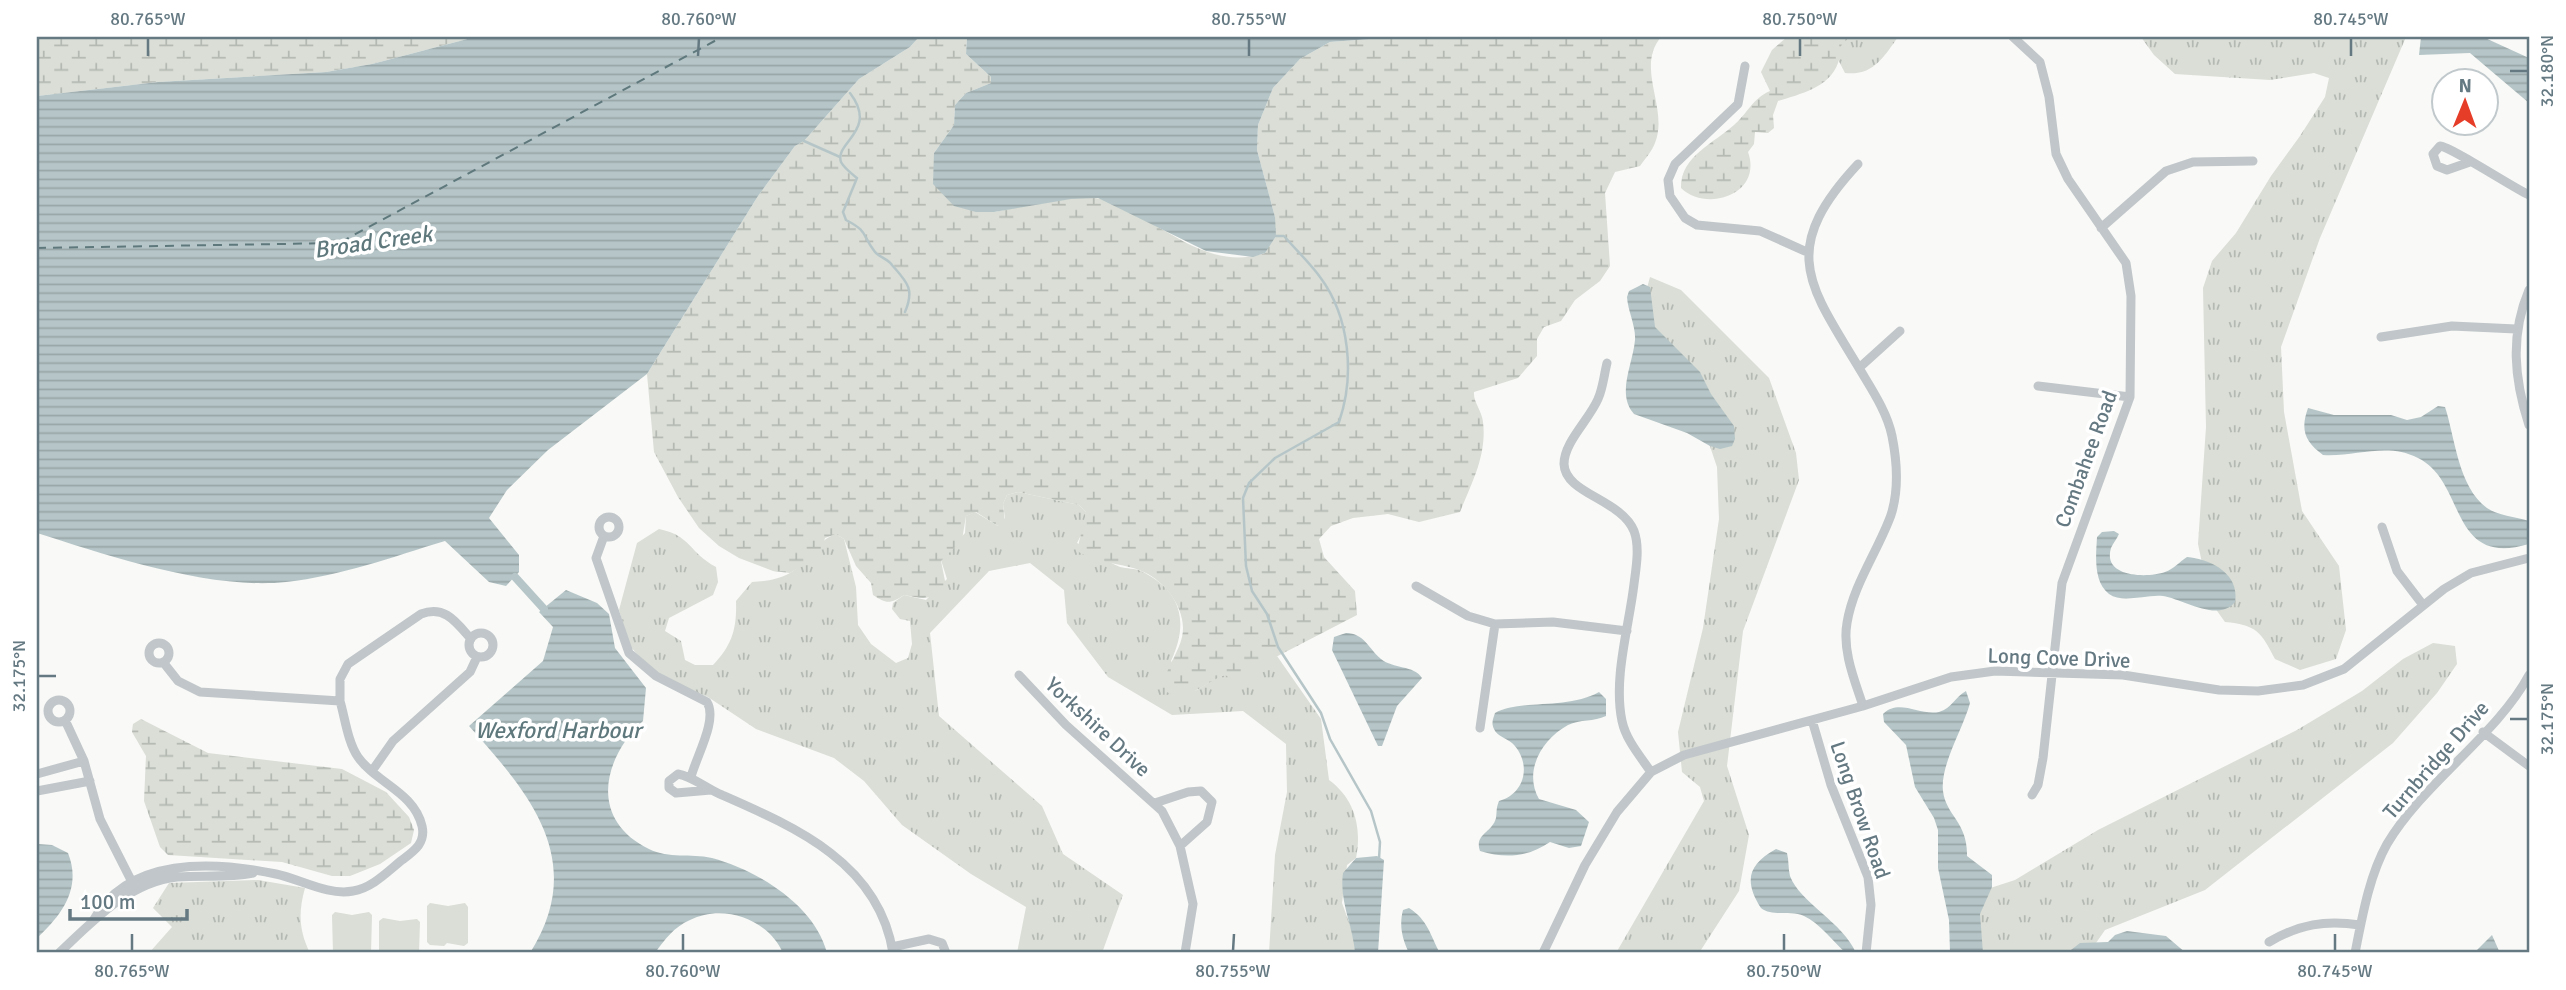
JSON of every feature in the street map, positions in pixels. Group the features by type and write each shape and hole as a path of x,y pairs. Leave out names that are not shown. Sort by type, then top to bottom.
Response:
{"street":[{"name":"Combahee Road","path":"2013,37 2040,62 2049,97 2056,154 2067,179 2126,263 2131,307 2130,397 2062,583 2043,758 2038,785 2032,795"},
{"path":"1745,66 1738,104 1675,164 1668,180 1670,197 1685,218 1697,225 1760,231 1807,252"},
{"path":"2101,228 2166,171 2193,162 2253,161"},
{"path":"2470,162 2529,195"},
{"path":"1858,164 1821,209 1807,252 1814,286 1831,324 1878,400 1892,433 1897,473 1891,513 1857,589 1846,624 1848,655 1863,706"},
{"path":"2529,290 2516,329 2520,396 2529,425"},
{"path":"2381,337 2452,326 2516,329"},
{"path":"1859,368 1900,331"},
{"path":"1608,363 1598,399 1565,455 1564,468 1570,481 1614,506 1633,530 1637,543 1620,690 1622,721 1627,735 1651,772"},
{"path":"2038,386 2130,397"},
{"path":"2382,527 2397,571 2423,605"},
{"path":"604,536 596,558 629,653 656,676 707,702 709,706 709,721 691,777"},
{"name":"Long Cove Drive","path":"1543,953 1595,848 1617,812 1651,772 1684,755 1863,706 1951,677 1995,671 2123,675 2219,690 2282,689 2344,669 2423,605 2471,573 2529,558"},
{"path":"1416,586 1468,616 1495,624 1592,624 1627,631"},
{"path":"59,953 134,885 175,877 237,877 258,872 338,892 353,892 373,883 418,847 423,835 419,817 399,790 372,771 357,755 340,701 340,679 348,664 430,610 447,614 471,639"},
{"path":"1480,728 1495,624"},
{"path":"481,632 489,635 494,643 490,654 477,657 470,649 471,639 481,632"},
{"path":"372,771 393,741 470,672 477,657"},
{"path":"163,662 178,681 200,692 340,701"},
{"name":"Turnbridge Drive","path":"2355,953 2360,925 2387,845 2429,791 2483,732 2529,674"},
{"name":"Yorkshire Drive","path":"1019,675 1066,725 1156,803 1180,846 1193,904 1185,953"},
{"path":"65,720 83,761 100,819 134,885"},
{"name":"Long Brow Road","path":"1812,720 1831,785 1868,877 1871,905 1866,953"},
{"path":"2483,732 2529,766"},
{"path":"37,775 83,761"},
{"path":"710,790 676,793 669,789 669,781 674,775 691,777 710,790 782,821 828,848 865,888 892,950 929,939 942,943 946,953"},
{"path":"37,791 90,781"},
{"name":"Yorkshire Drive","path":"1156,803 1188,792 1201,791 1212,802 1207,822 1180,846"},
{"path":"2269,942 2309,924 2337,922 2360,925"}],"green space":[{"path":"37,37 475,37 372,64 326,72 158,82 37,96"},
{"path":"919,37 967,37 966,54 991,77 991,83 966,93 955,105 954,125 934,153 994,212 1076,197 1101,199 1121,206 1180,240 1221,256 1242,257 1265,253 1275,217 1257,150 1258,125 1273,88 1300,59 1330,42 1396,37 1661,37 1651,62 1658,130 1654,146 1640,166 1615,172 1605,193 1610,266 1600,281 1575,300 1561,321 1544,327 1537,339 1537,356 1518,378 1474,392 1483,422 1483,446 1478,468 1460,512 1419,522 1388,514 1353,518 1331,526 1319,539 1324,557 1355,591 1357,615 1266,662 1236,681 1225,675 1194,691 1179,695 1164,690 1183,628 1175,601 1156,579 1147,574 1077,551 1086,512 1079,505 1018,492 1007,495 1003,504 1005,524 998,526 976,512 966,516 962,540 941,561 946,586 941,591 927,598 904,595 892,601 885,601 873,595 871,583 856,566 844,539 836,534 825,538 820,554 790,573 773,571 739,558 719,546 699,528 678,497 654,452 647,374 758,196 795,146 804,141 859,79 910,47"},
{"path":"1787,37 1852,37 1840,48 1838,63 1828,78 1813,89 1778,101 1773,115 1774,128 1768,133 1755,132 1754,144 1748,152 1748,179 1740,188 1718,199 1705,199 1681,188 1682,177 1692,159 1734,125 1754,102 1770,91 1761,72 1772,50"},
{"path":"1833,37 1898,37 1876,64 1863,72 1845,73 1830,44"},
{"path":"2141,37 2406,37 2320,238 2281,347 2284,412 2302,511 2339,566 2346,630 2336,659 2300,670 2275,659 2266,642 2251,628 2225,622 2210,601 2198,544 2206,427 2203,288 2212,261 2236,233 2325,97 2329,78 2314,73 2270,80 2175,74 2154,55"},
{"path":"1650,277 1681,290 1769,378 1796,453 1799,480 1743,631 1727,766 1749,835 1739,891 1699,953 1616,953 1704,801 1700,787 1682,772 1678,732 1703,628 1719,519 1717,467 1701,420 1641,310"},
{"path":"1018,492 1079,505 1086,512 1085,527 1077,543 1114,565 1141,571 1166,588 1178,609 1180,621 1177,647 1171,661 1187,692 1197,690 1216,678 1277,656 1321,719 1329,780 1345,796 1355,815 1358,847 1356,858 1347,865 1342,903 1354,936 1355,953 1269,953 1275,855 1287,792 1286,744 1243,711 1172,715 1108,677 1067,623 1064,590 1030,563 989,571 930,633 939,716 1042,806 1063,854 1123,895 1102,953 1017,953 1026,907 971,874 902,825 864,781 834,758 756,729 708,697 676,684 648,667 630,646 619,610 637,543 659,529 684,540 716,567 718,582 713,595 669,618 665,631 681,641 685,660 695,665 713,665 725,651 736,620 736,601 752,582 776,579 790,573 823,541 836,534 844,539 856,587 858,625 871,644 896,663 908,658 912,644 910,621 900,619 892,609 893,603 904,595 926,600 947,579 941,560 965,533 966,516 975,512 998,526 1005,518 1003,504 1007,495"},
{"path":"2433,643 2455,646 2457,664 2437,693 2393,743 2205,890 2105,930 2089,953 1973,953 1972,894 2015,880 2098,830 2297,730 2362,691 2403,659"},
{"path":"141,719 208,753 342,769 386,792 409,817 414,830 411,843 380,864 350,876 332,876 282,862 168,855 160,847 144,801 146,756 132,732 133,724"},
{"path":"1725,837 1730,839 1730,843 1725,858 1716,866 1706,865 1703,854 1707,846"},
{"path":"258,880 305,888 301,922 310,953 149,953 172,927 153,908 169,883"},
{"path":"430,903 448,906 465,903 468,907 468,943 464,946 447,943 444,946 430,945 427,942 427,906"},
{"path":"335,912 352,915 369,912 372,915 371,953 333,953 332,915"},
{"path":"383,918 400,921 417,919 420,922 419,953 379,953 379,921"}],"water":[{"name":"Broad Creek","path":"475,37 919,37 910,47 859,79 804,141 795,146 758,196 647,374 548,450 507,490 489,518 519,555 519,572 506,586 489,582 445,541 327,575 286,582 256,583 225,581 160,569 37,533 37,96 158,82 326,72 372,64"},
{"path":"967,37 1396,37 1330,42 1300,59 1273,88 1258,125 1257,150 1275,217 1276,236 1265,253 1253,257 1206,251 1098,198 1071,199 994,212 976,212 954,206 933,184 934,153 954,125 955,105 966,93 991,83 991,77 966,54"},
{"path":"2421,37 2483,37 2529,58 2529,103 2500,78 2500,66 2485,66 2470,53 2419,55"},
{"path":"1643,284 1650,287 1655,327 1700,372 1711,394 1734,426 1735,439 1732,446 1720,449 1710,446 1687,433 1634,414 1629,406 1626,388 1635,335 1627,297 1629,291"},
{"path":"2438,406 2445,407 2459,461 2477,499 2491,510 2529,521 2529,544 2503,548 2484,544 2471,534 2445,485 2434,470 2418,458 2395,451 2323,455 2308,440 2304,429 2308,408 2334,415 2391,415 2407,420 2421,417"},
{"path":"2114,531 2119,534 2111,548 2110,558 2113,565 2120,570 2128,574 2157,574 2171,569 2187,557 2196,558 2214,565 2228,576 2233,583 2235,602 2228,608 2210,610 2163,596 2121,598 2109,594 2100,583 2098,575 2097,537 2102,532"},
{"name":"Wexford Harbour","path":"566,590 597,603 609,614 615,648 646,688 643,721 618,753 611,771 608,788 610,806 617,822 630,837 649,849 672,855 712,858 765,881 797,905 810,920 827,953 783,953 767,931 756,923 743,917 716,913 703,915 679,926 655,953 530,953 547,920 554,888 552,859 544,830 530,803 469,726 543,661 553,627 539,612"},
{"path":"1346,633 1362,639 1386,662 1414,671 1422,678 1397,706 1382,746 1378,746 1332,650 1334,637"},
{"path":"1966,691 1970,703 1948,759 1943,791 1948,807 1964,835 1967,856 1992,875 1992,887 1980,914 1983,953 1950,953 1949,920 1938,868 1938,830 1934,818 1915,787 1906,745 1884,722 1883,714 1896,707 1939,712"},
{"path":"1599,692 1606,699 1606,716 1573,723 1559,731 1543,747 1534,767 1533,778 1539,799 1576,810 1589,822 1581,846 1569,848 1550,842 1525,854 1508,856 1480,851 1479,841 1494,823 1499,801 1515,792 1520,785 1524,768 1512,743 1495,731 1492,723 1495,713 1517,706 1573,701"},
{"path":"37,844 52,845 68,853 73,878 67,900 61,910 37,938"},
{"path":"1776,849 1787,853 1790,876 1795,886 1842,932 1856,953 1846,953 1821,928 1804,916 1770,912 1761,908 1752,889 1752,874 1760,861"},
{"path":"1377,856 1384,860 1378,953 1355,953 1343,894 1343,873 1356,858"},
{"path":"1409,908 1425,923 1440,953 1409,953 1401,921 1403,910"},
{"path":"2127,931 2166,936 2186,953 2067,953 2080,943 2108,942 2115,935"},
{"path":"2492,935 2500,953 2474,953"}],"waterway":[{"path":"850,93 858,106 860,117 858,126 841,155 841,162 857,178 843,212 846,220 862,231 875,252 890,263 905,281 909,292 905,312"},
{"path":"804,141 840,157"},
{"path":"1276,236 1284,236 1316,272 1330,293 1338,310 1347,347 1347,386 1339,422 1275,458 1249,483 1243,498 1246,566 1252,591 1267,614 1278,647 1321,713 1330,739 1371,811 1380,842 1379,859"},
{"path":"515,577 544,609"}],"ferry route":[{"path":"37,248 339,243 722,37"}]}
